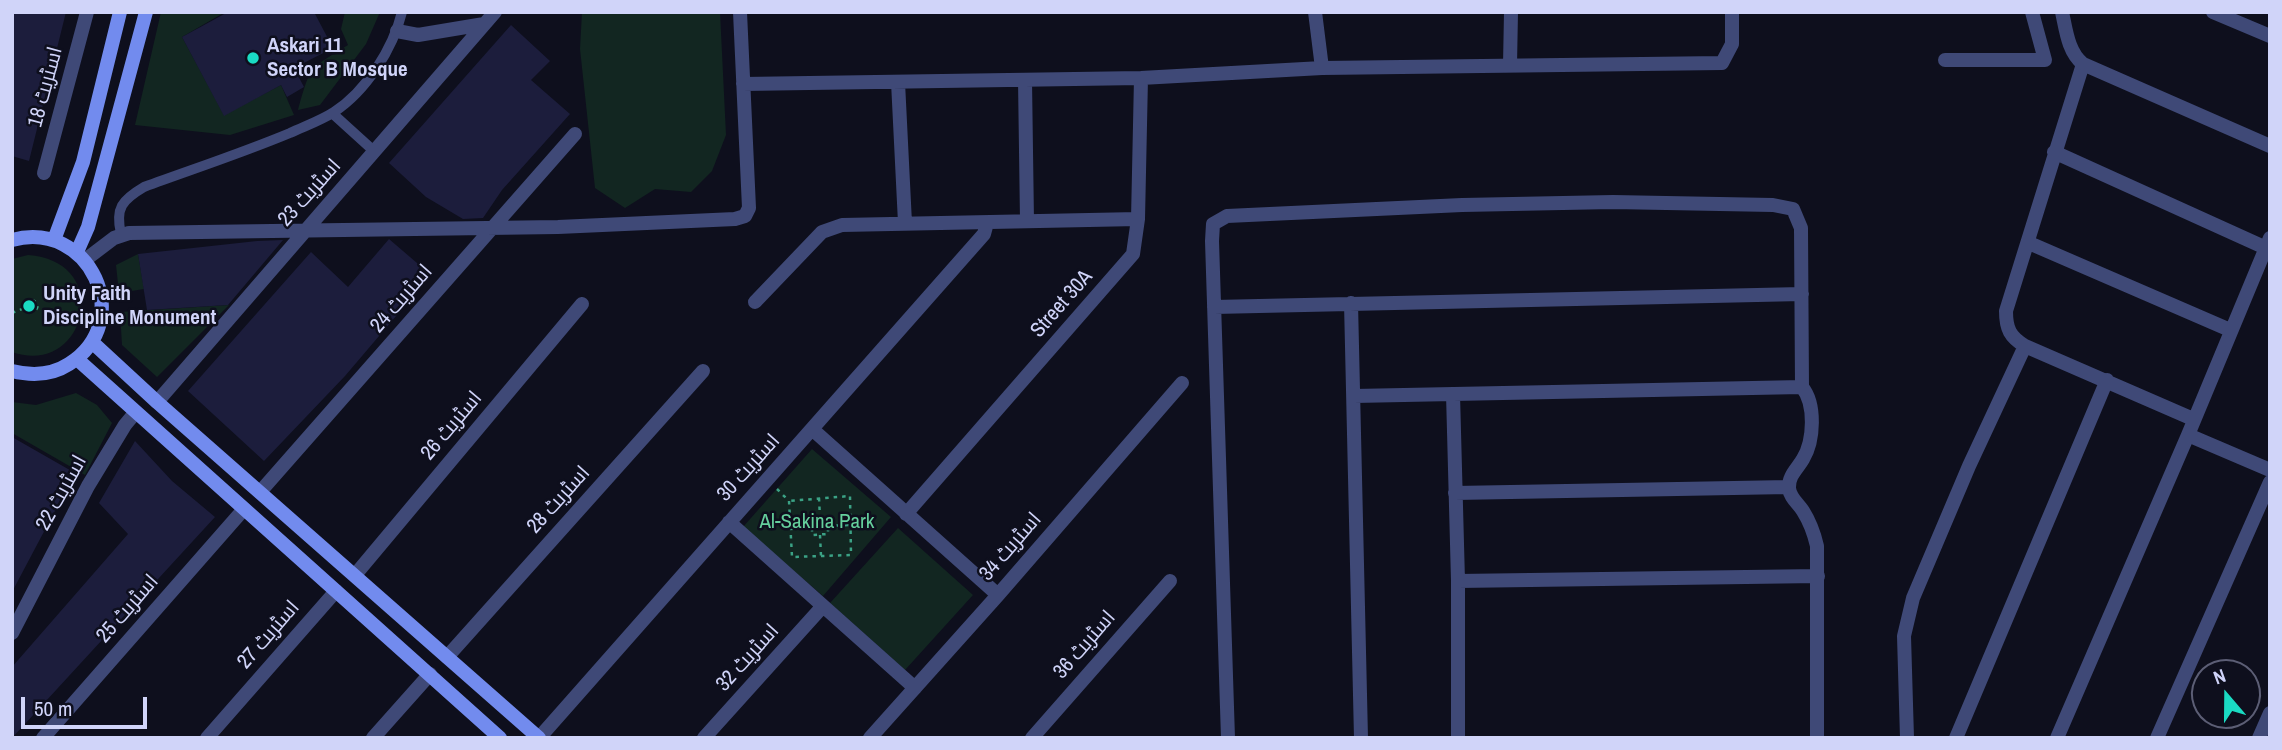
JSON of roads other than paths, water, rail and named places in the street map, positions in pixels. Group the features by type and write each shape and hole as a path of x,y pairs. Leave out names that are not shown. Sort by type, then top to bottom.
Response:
{"street":[{"name":"اسٹریٹ 18","path":"44,173 86,12"},
{"path":"54,240 83,162 120,12"},
{"path":"81,256 146,12"},
{"name":"اسٹریٹ 23","path":"157,402 495,12"},
{"path":"81,256 121,234 612,225 735,219 745,216 749,208 740,12"},
{"path":"1315,12 1322,68"},
{"path":"1510,65 1511,12"},
{"path":"743,84 1141,78 1322,68 1722,62 1732,44 1732,12"},
{"path":"1945,60 2045,61 2032,12"},
{"path":"2062,12 2070,46 2083,64 2270,146"},
{"path":"2213,12 2270,36"},
{"path":"397,31 418,35 484,24"},
{"path":"2083,64 2006,311 2008,331 2025,346 2193,419"},
{"name":"Street 30A","path":"906,514 1133,254 1138,219 1141,78"},
{"path":"1025,80 1027,221"},
{"path":"898,82 905,223"},
{"name":"اسٹریٹ 24","path":"260,492 575,134"},
{"path":"2054,152 2268,243 2057,738"},
{"path":"1227,738 1213,224 1227,216 1462,205 1613,202 1773,205 1793,209 1801,228 1801,387 1807,394 1810,407 1811,440 1804,458 1791,475 1789,487 1793,499 1814,530 1817,546 1817,738"},
{"path":"755,302 822,232 842,225 1138,219"},
{"name":"اسٹریٹ 30","path":"539,738 984,234 986,223"},
{"path":"12,240 39,237 54,240 81,256 97,278 102,299 101,321 92,342 77,359 62,369 44,374 12,371"},
{"path":"2029,243 2230,330"},
{"path":"1214,307 1802,294"},
{"path":"1351,303 1361,738"},
{"name":"اسٹریٹ 26","path":"355,575 582,304"},
{"path":"92,342 539,738"},
{"path":"1908,738 1904,636 1913,598 1969,466 2025,346"},
{"path":"77,359 497,735 511,714"},
{"name":"اسٹریٹ 28","path":"446,657 703,371"},
{"path":"1956,738 2107,380"},
{"name":"اسٹریٹ 34","path":"870,738 1182,383"},
{"path":"1354,396 1801,387"},
{"path":"1453,394 1458,581 1458,738"},
{"name":"اسٹریٹ 22","path":"12,633 88,486 135,413"},
{"path":"812,429 998,595"},
{"path":"2188,435 2270,470"},
{"path":"2157,738 2270,482"},
{"path":"1455,493 1789,487"},
{"name":"اسٹریٹ 25","path":"43,738 244,509"},
{"path":"730,522 915,688"},
{"path":"1458,581 1818,576"},
{"name":"اسٹریٹ 36","path":"1032,738 1170,581"},
{"name":"اسٹریٹ 27","path":"207,738 335,591"},
{"name":"اسٹریٹ 32","path":"704,738 822,607"},
{"path":"373,738 430,674"},
{"path":"2259,738 2270,713"}],"lane":[{"path":"121,234 118,220 121,206 128,197 144,187 244,151 332,113 359,89 397,31 402,12"},
{"path":"332,113 376,152"}],"place":[{"name":"Askari 11 Sector B Mosque","path":"253,58"},
{"name":"Unity Faith Discipline Monument","path":"29,306"}],"park label":[{"name":"Al-Sakina Park","path":"817,522"}]}
